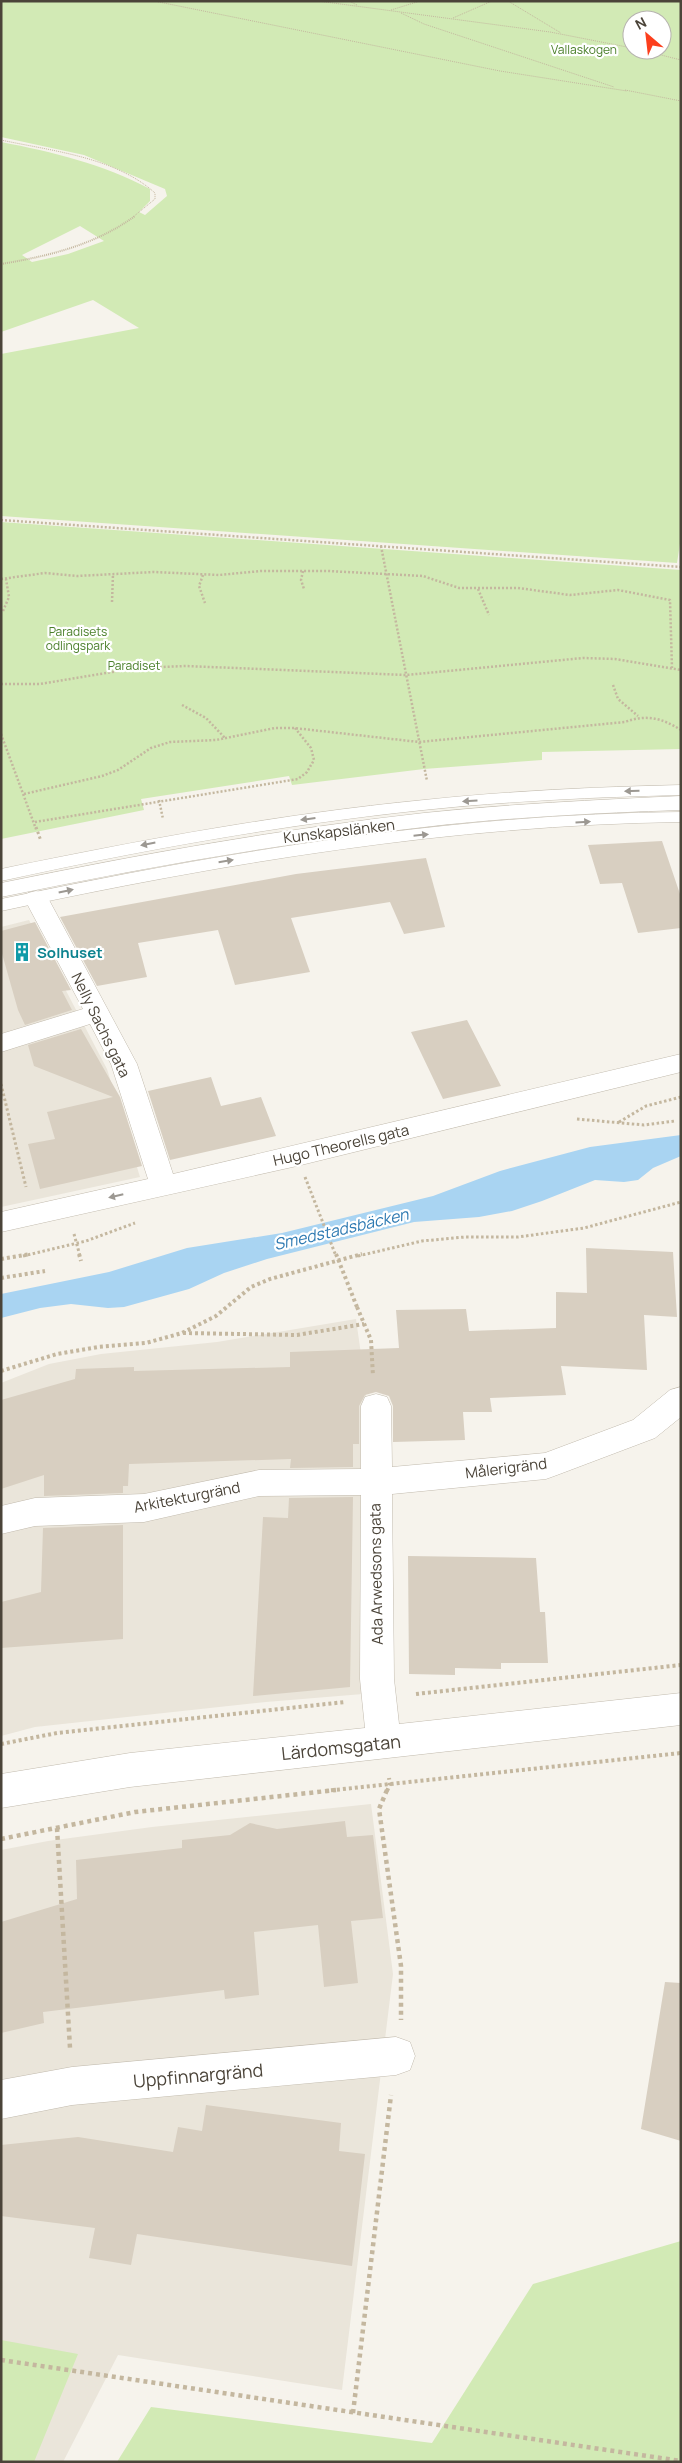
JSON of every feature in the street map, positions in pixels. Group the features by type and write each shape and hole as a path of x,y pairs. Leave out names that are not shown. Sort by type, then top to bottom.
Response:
{"street":[{"name":"Kunskapslänken","path":"1,890 162,857 365,826 575,806 681,803"},
{"name":"Nelly Sachs gata","path":"36,898 124,1064 164,1185"},
{"path":"1,1043 98,1013"},
{"name":"Hugo Theorells gata","path":"1,1222 681,1063"},
{"name":"Målerigränd","path":"374,1482 546,1466 644,1429 681,1399"},
{"name":"Ada Arwedsons gata","path":"376,1406 374,1482 377,1680 384,1742"},
{"name":"Arkitekturgränd","path":"1,1520 35,1512 144,1508 259,1482 374,1482"},
{"name":"Lärdomsgatan","path":"1,1791 130,1770 681,1709"},
{"name":"Uppfinnargränd","path":"1,2100 72,2086 396,2056"}],"lane":[{"path":"1,874 157,842 360,812 559,795 681,790"},
{"path":"1,906 110,882 297,849 471,829 681,817"}],"path":[{"path":"154,1 500,71 681,101"},
{"path":"318,1 452,18 622,46"},
{"path":"350,1 360,7"},
{"path":"388,11 420,1"},
{"path":"452,18 492,1"},
{"path":"508,1 563,35"},
{"path":"399,12 424,24 627,91"},
{"path":"1,140 87,160 142,181 155,193 155,199 114,231 95,241 65,252 1,264"},
{"path":"1,520 681,567"},
{"path":"381,546 428,786"},
{"path":"1,579 45,573 77,576 154,572 204,575 261,571 303,571 423,576 459,588 518,588 570,595 602,590 634,592 670,600 672,668"},
{"path":"303,571 301,580 304,589"},
{"path":"112,602 113,574"},
{"path":"204,575 199,586 206,604"},
{"path":"3,611 9,597 6,579"},
{"path":"478,589 489,615"},
{"path":"671,631 675,632"},
{"path":"1,684 40,684 136,668 186,666 406,675 583,658 615,659 681,670"},
{"path":"613,685 618,699 638,716"},
{"path":"182,705 207,717 216,724 226,738"},
{"path":"24,794 102,776 118,770 143,753 162,744 226,738 243,733 294,728 419,742 625,722 638,716 657,717 681,730"},
{"path":"34,822 159,800 298,779 308,772 315,758 314,751 294,728"},
{"path":"1,734 42,845"},
{"path":"159,800 164,820"},
{"path":"1,1084 33,1214"},
{"path":"619,1122 646,1106 681,1097"},
{"path":"569,1120 588,1119 644,1125 675,1121"},
{"path":"305,1177 371,1340 376,1406"},
{"path":"1,1371 57,1354 98,1347 146,1343 182,1333 216,1316 251,1287 299,1270 422,1241 466,1237 518,1237 584,1228 662,1209 681,1202"},
{"path":"1,1259 77,1246 140,1222"},
{"path":"73,1229 81,1261"},
{"path":"1,1278 45,1271"},
{"path":"182,1333 284,1336 334,1333 364,1324"},
{"path":"1,1839 135,1812 681,1753"},
{"path":"354,2413 374,2231 402,2008 401,1966 379,1809 390,1784"},
{"path":"57,1828 72,2086"},
{"path":"1,2360 681,2461"}],"shaded area":[{"path":"29,920 107,1069 140,1177 1,1207 1,927"},
{"path":"356,1319 366,1390 363,1694 266,1702 35,1727 1,1736 1,1383 49,1364 101,1354 217,1342"},
{"path":"371,1804 393,1974 342,2390 118,2355 63,2462 1,2462 1,1850 48,1841 152,1827"}],"green space":[{"name":"Vallaskogen","path":"1,1 681,1 681,537 677,563 1,516 1,354 139,328 93,300 1,332 1,142 77,160 132,180 150,189 150,201 139,212 145,215 167,196 165,189 84,155 1,137","holes":["80,226 104,241 68,254 32,262 22,255"]},
{"name":"Paradiset","path":"1,522 681,570 681,749 542,752 542,760 424,769 292,785 289,776 141,799 144,810 1,839"},
{"path":"681,2241 681,2462 117,2462 151,2407 432,2443 533,2284"},
{"path":"1,2340 78,2354 34,2462 1,2462"}],"water":[{"name":"Smedstadsbäcken","path":"681,1135 681,1156 653,1168 638,1180 624,1182 595,1180 512,1211 479,1217 414,1222 267,1259 224,1273 189,1289 124,1307 108,1308 71,1304 40,1308 1,1318 1,1294 109,1272 187,1248 282,1233 433,1196 500,1171 590,1147"}],"building":[{"path":"662,841 681,897 681,928 638,933 622,883 600,884 588,845"},
{"path":"426,858 445,927 404,934 390,902 291,918 310,972 235,985 218,930 138,943 147,977 97,986 60,917 296,874"},
{"name":"Solhuset","path":"35,922 71,990 62,991 72,1010 25,1025 18,1010 1,950 1,931"},
{"path":"467,1020 501,1086 443,1099 411,1032"},
{"path":"81,1029 120,1097 142,1166 40,1189 28,1144 55,1139 47,1112 113,1097 34,1066 28,1045"},
{"path":"211,1077 221,1106 261,1097 276,1136 170,1160 148,1091"},
{"path":"586,1248 673,1252 677,1317 644,1315 647,1370 561,1366 566,1395 490,1398 492,1412 463,1412 465,1440 393,1442 393,1406 389,1396 376,1392 365,1395 359,1406 359,1444 353,1444 353,1467 290,1468 291,1459 129,1464 128,1486 123,1486 123,1493 44,1496 44,1475 1,1489 1,1400 75,1379 76,1369 134,1367 134,1371 290,1367 290,1352 399,1348 396,1310 466,1309 469,1331 556,1328 556,1292 587,1293"},
{"path":"353,1497 350,1687 253,1696 263,1517 288,1518 289,1498"},
{"path":"123,1525 123,1639 1,1648 1,1602 41,1592 43,1528"},
{"path":"408,1556 536,1558 540,1612 545,1612 548,1663 501,1663 501,1669 455,1668 455,1675 409,1674"},
{"path":"345,1821 347,1837 373,1835 383,1918 351,1921 358,1983 324,1987 318,1925 254,1932 259,1995 225,1999 224,1990 43,2012 44,2023 1,2033 1,1922 77,1899 76,1860 182,1848 182,1840 230,1835 250,1823 277,1829"},
{"path":"665,1982 681,1983 681,2141 641,2129"},
{"path":"206,2105 341,2123 339,2151 365,2154 352,2266 137,2234 131,2265 89,2258 95,2228 1,2216 1,2145 78,2137 173,2152 178,2127 202,2131"}],"place":[{"name":"Solhuset","path":"22,952"}],"park label":[{"name":"Paradisets odlingspark","path":"78,638"}]}
